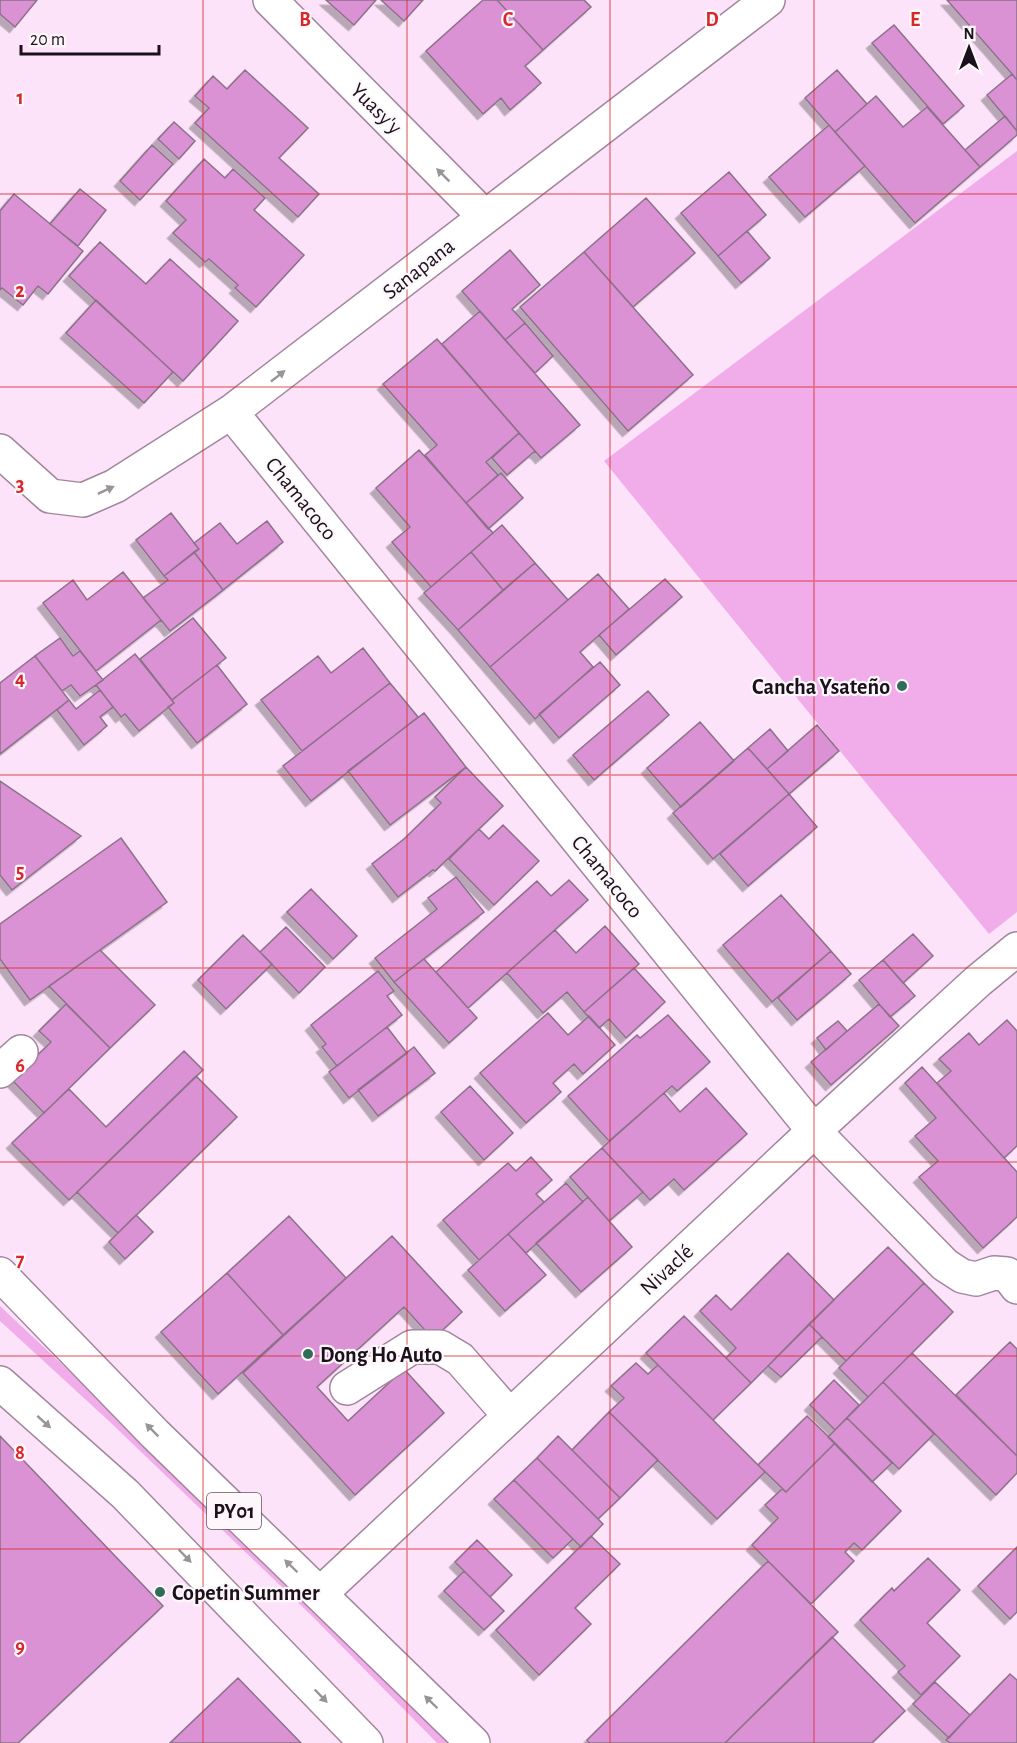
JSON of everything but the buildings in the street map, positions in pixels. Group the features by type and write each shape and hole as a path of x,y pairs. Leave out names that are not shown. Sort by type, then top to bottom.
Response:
{"main road":[{"name":"Yuasy'y","path":"270,0 485,217"},
{"name":"Sanapana","path":"0,451 51,496 83,500 115,486 231,412 768,0"},
{"name":"Chamacoco","path":"231,412 814,1131 945,1265 962,1276 976,1279 994,1273 1014,1276"},
{"name":"Nivaclé","path":"320,1594 814,1131 978,981 1017,949"},
{"name":"PY01","path":"0,1274 155,1434 473,1743"},
{"path":"347,1388 412,1347 440,1347 460,1359 510,1416"},
{"path":"0,1383 125,1494 366,1743"}],"shaded area":[{"name":"Cancha Ysateño","path":"1017,151 1017,912 989,934 604,461"},
{"path":"0,1306 116,1415 451,1743 437,1743 313,1617 110,1422 0,1321"}],"place":[{"name":"Cancha Ysateño","path":"902,686"},
{"name":"Dong Ho Auto","path":"308,1354"},
{"name":"Copetin Summer","path":"160,1592"}]}
